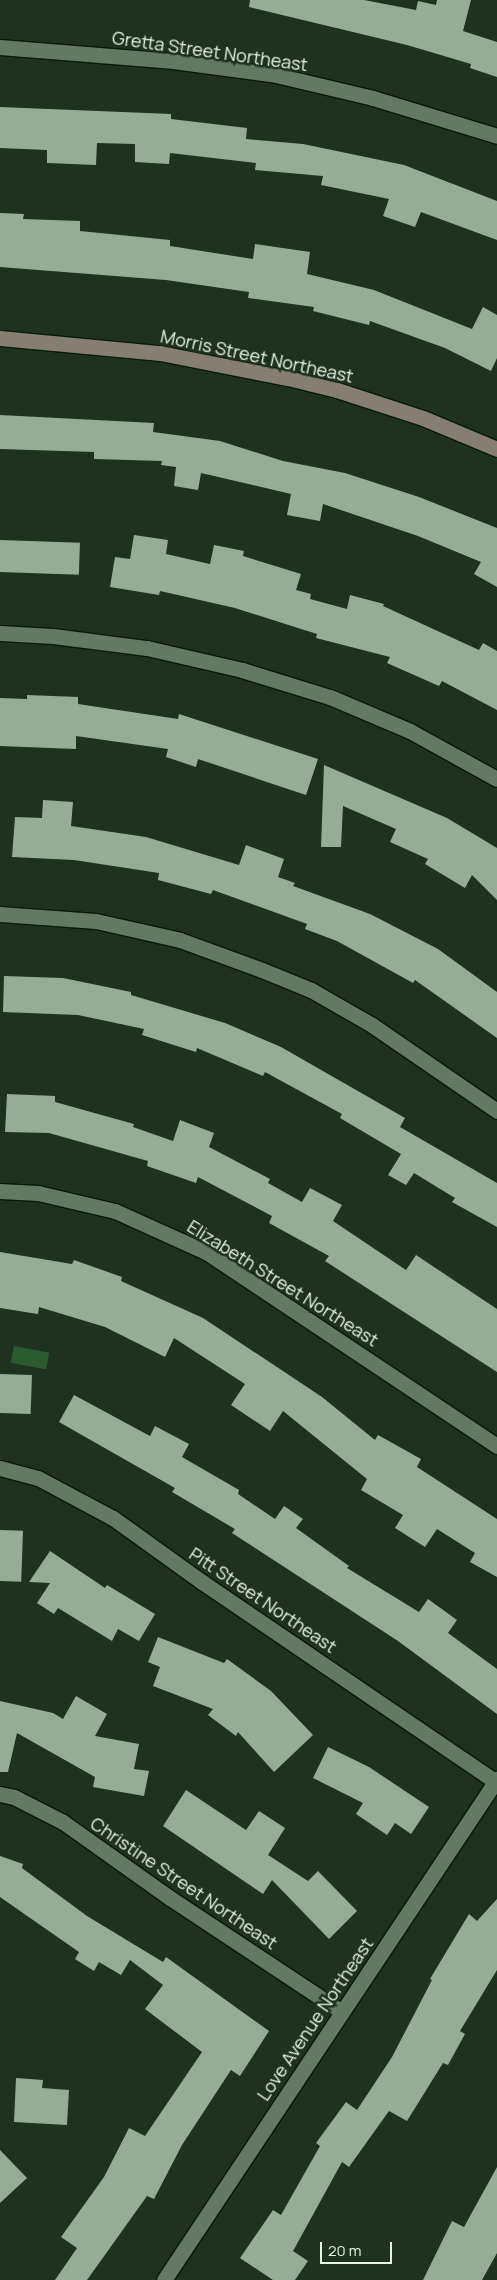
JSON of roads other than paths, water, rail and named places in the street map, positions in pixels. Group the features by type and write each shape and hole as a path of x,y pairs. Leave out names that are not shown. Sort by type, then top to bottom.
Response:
{"street":[{"name":"Gretta Street Northeast","path":"0,47 173,61 276,75 373,98 497,136"},
{"name":"Morris Street Northeast","path":"0,338 160,353 288,378 337,390 423,418 497,449"},
{"path":"0,633 53,636 147,648 242,670 330,697 410,731 497,779"},
{"path":"0,914 96,921 180,940 311,990 372,1025 497,1111"},
{"name":"Elizabeth Street Northeast","path":"0,1191 38,1193 115,1210 206,1252 497,1446"},
{"name":"Pitt Street Northeast","path":"0,1468 38,1478 114,1518 202,1582 496,1780"},
{"name":"Love Avenue Northeast","path":"164,2280 496,1780"},
{"name":"Christine Street Northeast","path":"0,1794 14,1798 63,1822 170,1898 342,2012"}]}
